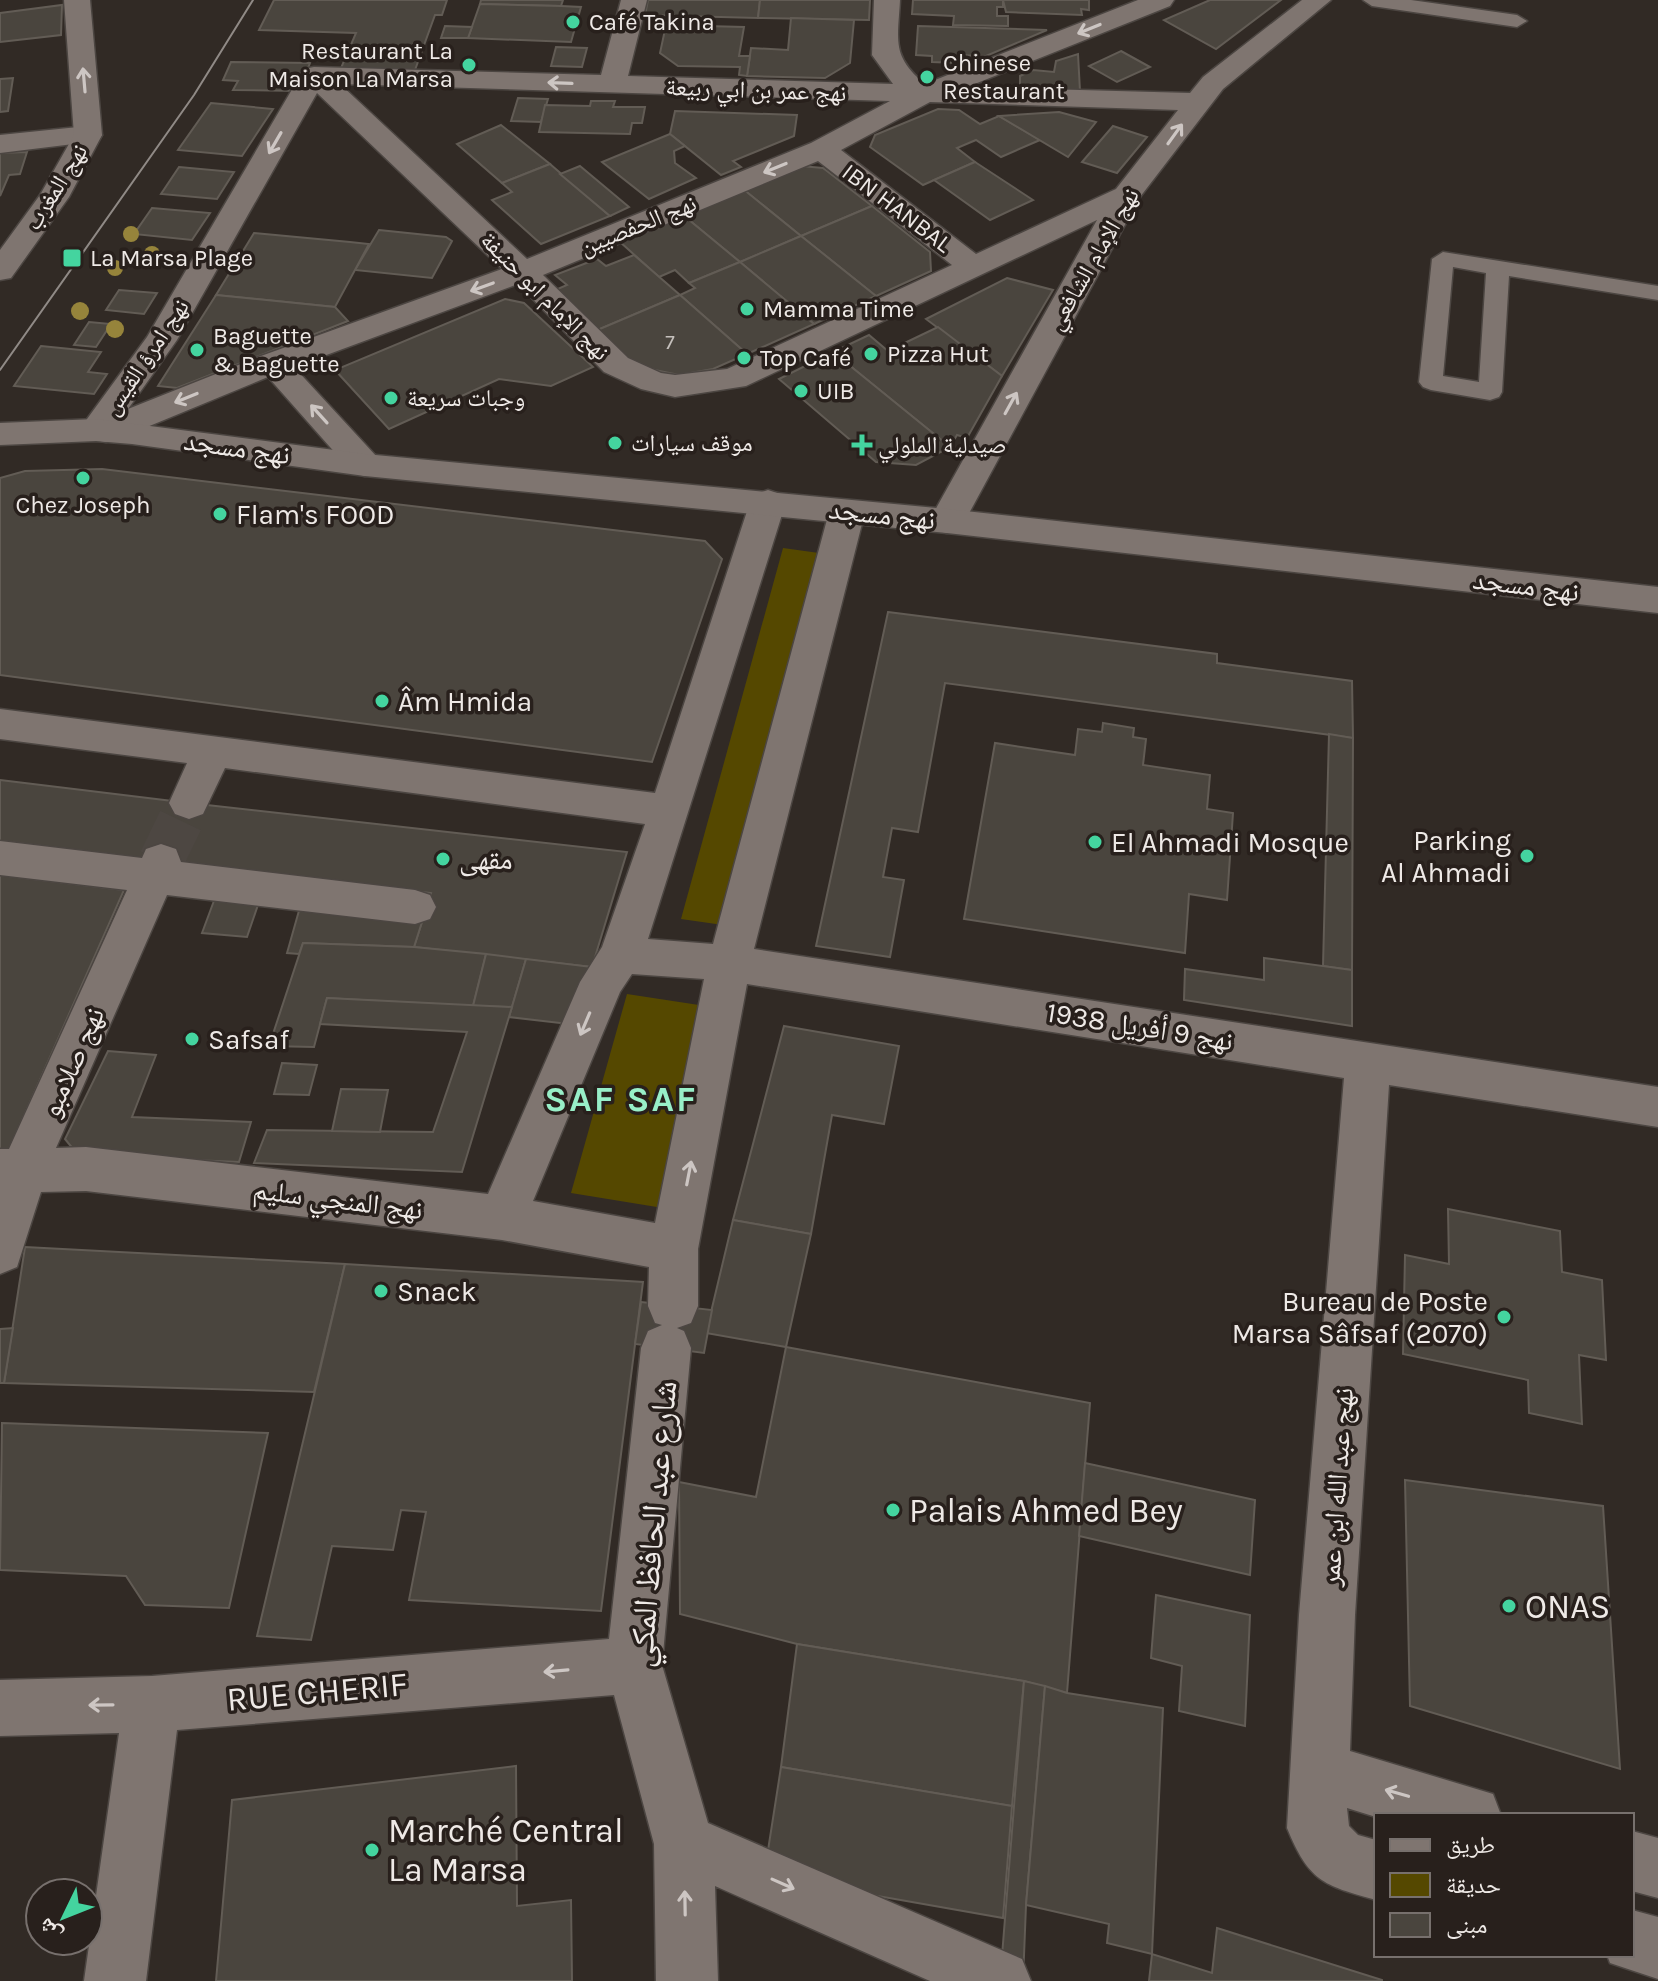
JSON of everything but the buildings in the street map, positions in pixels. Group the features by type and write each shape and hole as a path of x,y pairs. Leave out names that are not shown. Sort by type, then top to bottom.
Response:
{"street":[{"name":"نهج المغرب","path":"1,268 54,197 88,135 77,0"},
{"path":"612,85 634,0"},
{"path":"887,0 884,57 897,75 922,95"},
{"name":"نهج الحفصيين","path":"101,430 273,363 523,272 821,149 922,95 1161,0"},
{"name":"نهج الإمام الشافعي","path":"947,521 1126,195 1213,83 1318,0"},
{"name":"نهج عمر بن ابي ربيعة","path":"314,75 1198,102"},
{"name":"نهج الإمام ابو حنيفة","path":"314,75 523,272 616,365 653,382 675,386 734,379 1126,195"},
{"name":"نهج امرؤ القيس","path":"101,430 161,340 314,75"},
{"path":"0,144 88,135"},
{"name":"IBN HANBAL","path":"821,149 974,267"},
{"path":"273,363 365,465"},
{"path":"0,434 101,430"},
{"name":"نهج مسجد","path":"101,430 365,465 768,502 1658,600"},
{"path":"502,1218 602,982 621,955 768,502"},
{"name":"شارع عبد الحافظ المكي","path":"687,1981 684,1844 634,1665 670,1327 674,1249 729,963 847,512"},
{"path":"0,724 670,811"},
{"path":"189,803 212,753"},
{"path":"0,858 158,869 415,907"},
{"name":"نهج صلامبو","path":"0,1251 12,1170 158,869"},
{"name":"نهج 9 أفريل 1938","path":"621,955 729,963 1658,1107"},
{"name":"نهج عبد الله ابن عمر","path":"1368,1061 1327,1615 1317,1828 1325,1847 1339,1860 1374,1869"},
{"name":"نهج المنجي سليم","path":"12,1170 86,1169 502,1218 674,1249"},
{"name":"RUE CHERIF","path":"0,1708 152,1704 634,1665"},
{"path":"115,1981 152,1704"},
{"path":"1319,1771 1465,1813"},
{"path":"684,1844 745,1867 1000,1981"},
{"path":"1634,1862 1658,1868"},
{"path":"1634,1942 1658,1948"}],"lane":[{"path":"1372,0 1517,21"},
{"path":"1498,268 1490,392 1431,382 1443,259 1658,293"}],"green space":[{"path":"783,548 819,553 723,925 681,919"},
{"path":"627,994 712,1007 663,1208 571,1193"}],"tunnel":[{"path":"161,861 189,803"}],"tram line":[{"path":"0,370 194,95 253,0"}],"place":[{"name":"Café Takina","path":"573,22"},
{"name":"Restaurant La Maison La Marsa","path":"469,65"},
{"name":"Chinese Restaurant","path":"927,77"},
{"name":"La Marsa Plage","path":"72,258"},
{"name":"Mamma Time","path":"747,309"},
{"name":"Baguette & Baguette","path":"197,350"},
{"name":"Pizza Hut","path":"871,354"},
{"name":"Top Café","path":"744,358"},
{"name":"UIB","path":"801,391"},
{"name":"وجبات سريعة","path":"391,398"},
{"name":"موقف سيارات","path":"615,443"},
{"name":"صيدلية الملولي","path":"862,445"},
{"name":"Chez Joseph","path":"83,478"},
{"name":"Flam's FOOD","path":"220,514"},
{"name":"Âm Hmida","path":"382,701"},
{"name":"El Ahmadi Mosque","path":"1095,842"},
{"name":"Parking Al Ahmadi","path":"1527,856"},
{"name":"مقهى","path":"443,859"},
{"name":"Safsaf","path":"192,1039"},
{"name":"Snack","path":"381,1291"},
{"name":"Bureau de Poste Marsa Sâfsaf (2070)","path":"1504,1317"},
{"name":"Palais Ahmed Bey","path":"893,1510"},
{"name":"ONAS","path":"1509,1606"},
{"name":"Marché Central La Marsa","path":"372,1850"}],"district":[{"name":"SAF SAF","path":"621,1098"}]}
